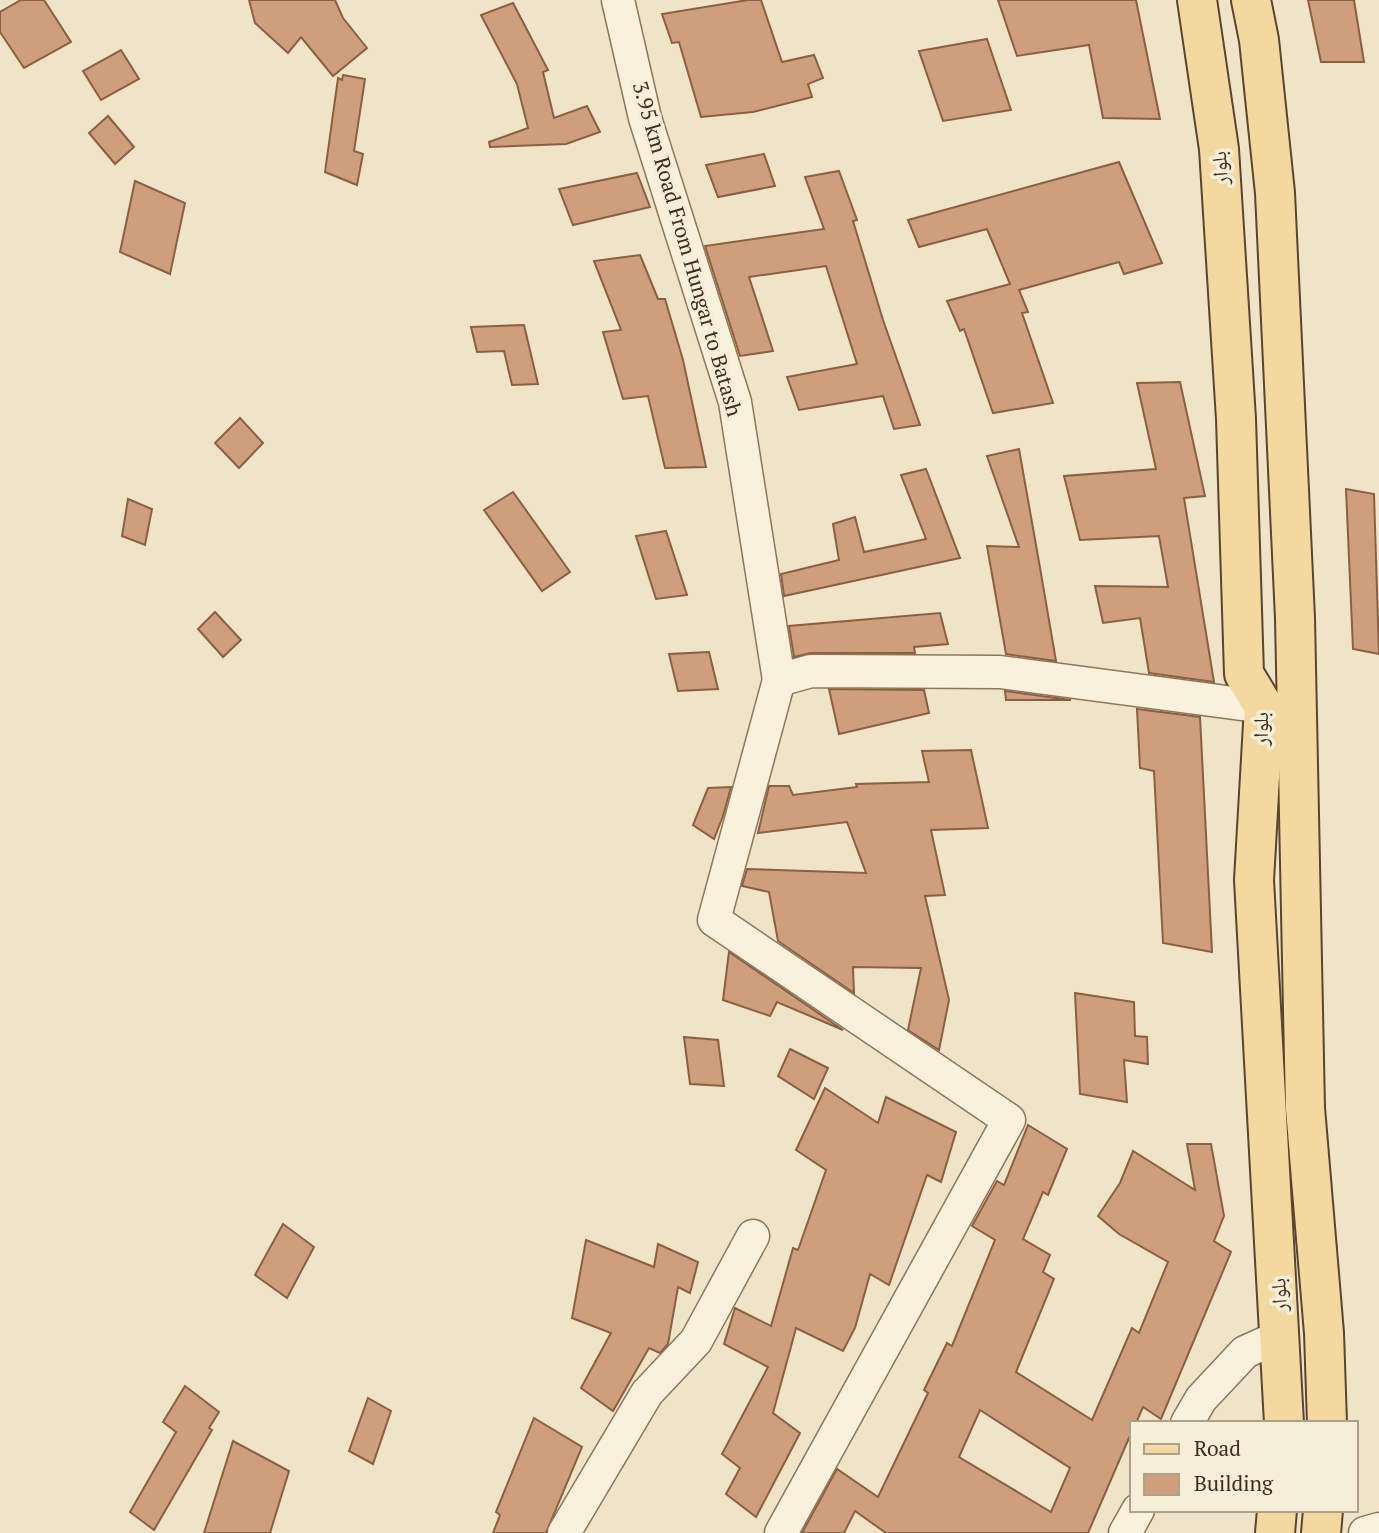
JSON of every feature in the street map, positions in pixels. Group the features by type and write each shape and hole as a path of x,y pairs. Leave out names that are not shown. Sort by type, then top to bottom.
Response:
{"main road":[{"name":"بلوار","path":"1197,0 1219,149 1236,419 1244,674 1264,706 1254,880 1287,1110 1324,1333 1327,1421"},
{"name":"بلوار","path":"1251,0 1259,40 1276,220 1295,618 1281,1336 1284,1421"},
{"path":"1275,1533 1277,1512"},
{"path":"1321,1533 1323,1512"}],"street":[{"name":"3.95 km Road From Hungar to Batash","path":"618,0 645,118 735,402 779,680"},
{"path":"781,1533 1009,1120 714,920 779,680 811,671 1000,672 1264,706"},
{"path":"564,1533 647,1393 696,1341 753,1236"},
{"path":"1188,1421 1201,1399 1245,1352 1281,1336"},
{"path":"1125,1533 1137,1512"},
{"path":"1364,1533 1379,1529"}],"building":[{"path":"21,0 44,0 71,42 24,68 0,32 0,12"},
{"path":"249,0 335,0 343,18 367,48 333,76 301,37 288,53 255,23"},
{"path":"761,0 782,62 814,55 823,78 808,84 812,97 753,112 701,117 679,42 672,43 662,14"},
{"path":"998,0 1136,0 1160,119 1103,118 1089,45 1017,56"},
{"path":"1308,0 1354,0 1364,62 1321,62"},
{"path":"513,3 548,70 543,72 554,118 587,106 600,132 566,144 490,147 489,142 528,128 517,84 481,15"},
{"path":"987,39 1011,110 943,121 919,51"},
{"path":"121,50 139,79 101,100 83,71"},
{"path":"343,75 365,79 354,151 363,154 357,185 325,172 338,78 342,80"},
{"path":"108,116 134,147 115,164 89,133"},
{"path":"764,154 775,186 718,197 706,165"},
{"path":"1119,162 1162,263 1124,274 1119,262 1019,290 1028,312 1022,313 1053,403 993,413 964,329 960,331 947,301 1010,284 987,229 919,247 908,220"},
{"path":"839,171 857,220 853,221 883,320 920,425 894,429 883,396 799,410 787,377 857,364 826,266 749,277 773,351 740,356 705,246 824,229 805,177"},
{"path":"637,173 650,207 573,225 559,189"},
{"path":"135,181 185,203 170,274 120,252"},
{"path":"640,255 658,299 665,299 683,360 706,467 665,468 648,396 623,399 603,332 621,330 594,261"},
{"path":"524,325 538,384 512,385 504,351 477,352 471,327"},
{"path":"1180,382 1205,496 1184,498 1214,682 1149,673 1140,618 1103,623 1095,586 1168,587 1159,536 1080,540 1064,476 1156,469 1137,383"},
{"path":"240,418 263,443 239,468 215,443"},
{"path":"1019,449 1056,661 1006,654 987,546 1019,547 987,456"},
{"path":"926,469 960,558 784,596 781,574 839,560 833,524 855,517 864,552 926,539 901,475"},
{"path":"1346,489 1374,494 1379,654 1353,649"},
{"path":"513,492 570,572 542,591 484,510"},
{"path":"128,499 152,509 145,545 122,536"},
{"path":"666,531 687,595 656,599 636,536"},
{"path":"215,612 241,640 223,657 198,629"},
{"path":"940,613 948,644 914,647 915,653 811,653 794,657 789,626"},
{"path":"709,652 718,689 678,691 669,654"},
{"path":"829,689 924,690 929,713 839,734"},
{"path":"1005,691 1071,700 1006,700"},
{"path":"1137,709 1200,717 1212,952 1163,943 1154,771 1140,768"},
{"path":"971,750 988,828 931,830 945,895 925,896 949,1000 939,1050 908,1030 921,968 853,967 854,993 778,941 769,892 742,886 747,869 866,873 847,822 758,833 769,786 789,786 793,795 857,787 856,784 929,782 922,751"},
{"path":"731,787 714,839 693,825 708,788"},
{"path":"729,952 843,1030 777,1002 770,1016 723,1000"},
{"path":"1075,993 1134,1002 1135,1036 1147,1037 1148,1064 1124,1060 1127,1102 1080,1094"},
{"path":"684,1037 718,1040 724,1086 690,1084"},
{"path":"790,1049 828,1068 814,1099 778,1076"},
{"path":"825,1088 878,1123 886,1097 956,1132 941,1182 927,1175 889,1285 870,1274 855,1328 843,1351 796,1328 773,1413 800,1433 756,1517 726,1494 740,1468 722,1454 768,1367 724,1344 735,1308 771,1326 793,1248 798,1250 826,1170 796,1150"},
{"path":"1028,1125 1067,1149 1048,1195 1043,1192 1023,1239 1050,1255 1043,1272 1054,1279 1016,1372 1092,1420 1132,1328 1139,1333 1168,1262 1119,1234 1098,1216 1120,1183 1133,1151 1195,1190 1187,1144 1211,1144 1224,1216 1214,1241 1231,1252 1161,1419 1143,1407 1137,1421 1130,1421 1130,1436 1088,1533 886,1533 855,1511 844,1533 802,1533 837,1469 878,1497 928,1393 924,1390 947,1343 952,1346 995,1240 972,1226 997,1181 1004,1185","holes":["980,1410 1070,1468 1051,1512 959,1457"]},
{"path":"283,1224 314,1247 287,1298 255,1275"},
{"path":"586,1240 654,1267 658,1244 698,1262 690,1293 678,1287 668,1344 660,1353 649,1348 613,1411 581,1388 611,1333 572,1318"},
{"path":"185,1386 219,1412 209,1428 212,1430 154,1530 130,1512 176,1432 163,1422"},
{"path":"368,1398 391,1411 373,1464 349,1451"},
{"path":"534,1418 582,1447 546,1533 493,1533 500,1515 496,1512"},
{"path":"233,1441 289,1471 270,1533 204,1533"}]}
